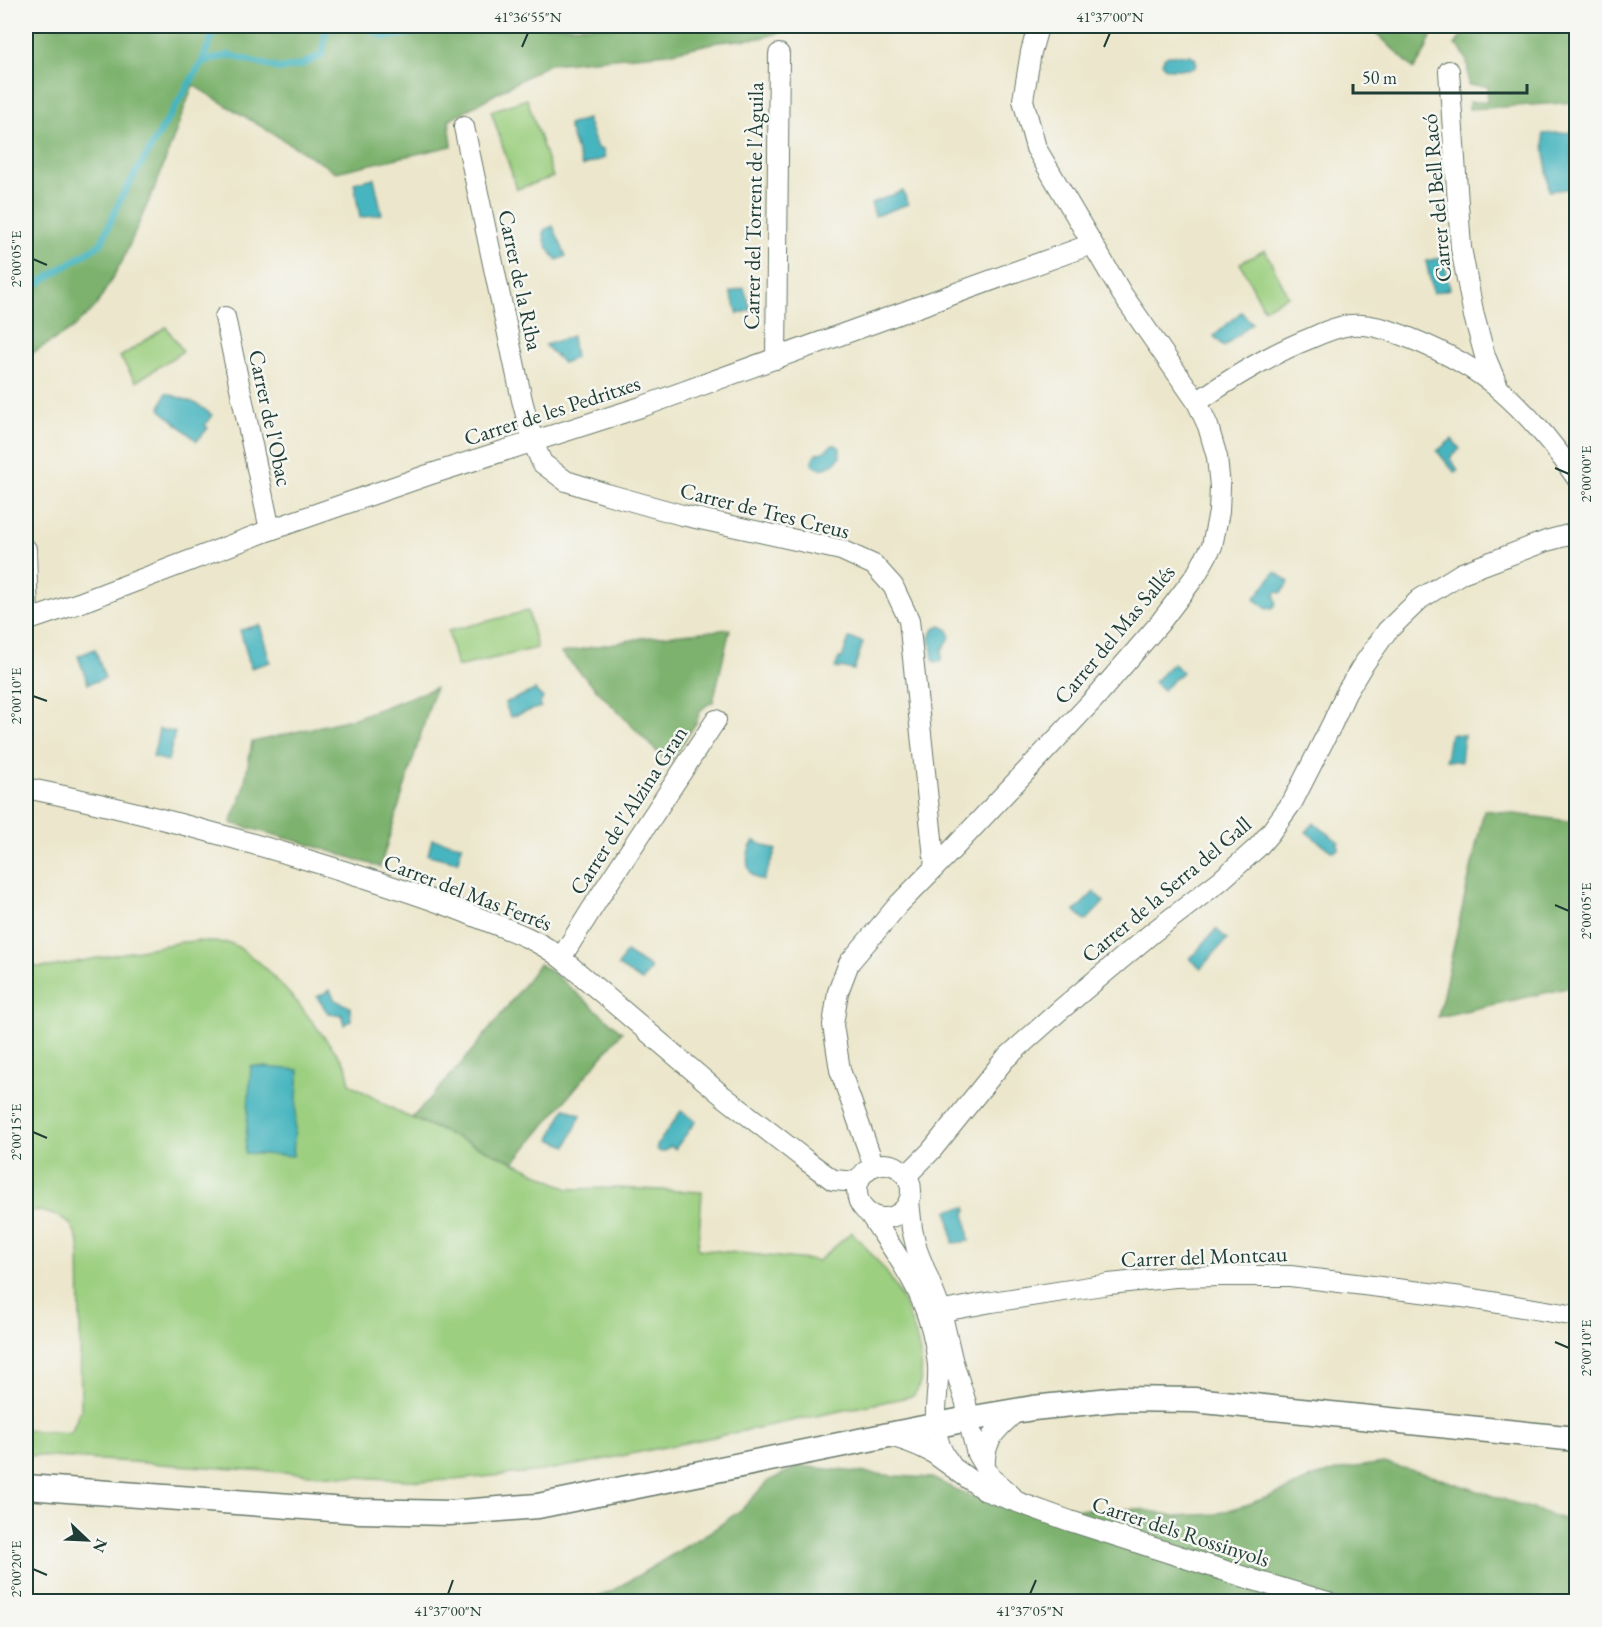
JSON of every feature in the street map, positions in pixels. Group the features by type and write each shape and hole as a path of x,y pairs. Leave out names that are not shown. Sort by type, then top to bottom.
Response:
{"street":[{"name":"Carrer del Mas Sallés","path":"874,1166 840,1070 833,1025 838,993 849,963 899,904 1095,698 1152,632 1196,574 1212,546 1219,512 1220,487 1217,457 1208,426 1197,402 1122,294 1036,148 1023,100 1038,26"},
{"name":"Carrer del Torrent de l'Àguila","path":"776,359 779,54"},
{"name":"Carrer del Bell Racó","path":"1449,71 1461,248 1474,316 1485,356 1498,388"},
{"name":"Carrer de la Riba","path":"464,127 533,442"},
{"name":"Carrer de les Pedritxes","path":"27,621 270,530 428,475 641,407 1092,244"},
{"name":"Carrer de l'Obac","path":"225,317 270,530"},
{"path":"1197,402 1236,375 1292,345 1334,328 1352,325 1388,329 1467,366 1498,388 1560,453 1576,477"},
{"name":"Carrer de Tres Creus","path":"533,442 543,463 566,481 682,515 841,550 874,565 893,586 909,620 935,867"},
{"name":"Carrer de la Serra del Gall","path":"906,1176 930,1151 1005,1059 1152,933 1258,847 1293,801 1346,693 1361,668 1388,631 1420,599 1462,573 1546,541 1576,533"},
{"path":"26,549 27,621"},
{"name":"Carrer de l'Alzina Gran","path":"561,958 716,720"},
{"name":"Carrer del Mas Ferrés","path":"26,788 207,830 393,886 528,937 546,946 561,958 723,1096 807,1161 833,1180 858,1182"},
{"path":"934,1312 919,1293 871,1216 858,1202 856,1192 858,1182 865,1172 874,1166 885,1164 904,1173 911,1191 909,1201 912,1229 934,1312 938,1365 935,1426"},
{"path":"871,1216 880,1219 892,1217 901,1212 909,1201"},
{"name":"Carrer del Montcau","path":"934,1312 1109,1284 1164,1278 1290,1276 1462,1297 1576,1316"},
{"name":"Carrer dels Rossinyols","path":"934,1312 966,1403 977,1454 991,1478 1021,1504"},
{"path":"26,1487 360,1511 449,1513 538,1506 968,1419 1018,1410 1119,1399 1194,1400 1576,1439"},
{"path":"985,1467 984,1456 988,1442 1018,1410"},
{"name":"Carrer dels Rossinyols","path":"935,1426 942,1452 959,1472"},
{"name":"Carrer dels Rossinyols","path":"884,1436 913,1443 933,1453 984,1490 1021,1504 1328,1602"}],"green space":[{"path":"39,26 833,26 795,28 761,38 718,42 668,53 549,64 449,120 452,146 336,172 193,85 158,180 122,262 96,306 72,329 29,355 26,338 26,49"},
{"path":"1369,26 1435,26 1425,52 1414,69"},
{"path":"1468,26 1576,26 1576,102 1469,109 1469,102 1487,102 1488,86 1468,85 1466,58 1455,45"},
{"path":"527,99 553,177 517,189 491,111"},
{"path":"1265,250 1288,296 1264,309 1240,263"},
{"path":"166,327 183,351 136,382 120,357"},
{"path":"528,611 537,648 457,667 448,631"},
{"path":"730,629 713,702 700,711 696,723 669,764 561,653 642,638"},
{"path":"435,688 380,867 231,823 243,792 252,742 355,718"},
{"path":"1484,810 1576,822 1576,986 1438,1017"},
{"path":"197,941 230,943 261,964 297,1002 346,1065 350,1084 402,1114 514,1162 568,1189 616,1188 702,1192 698,1249 818,1261 852,1232 891,1279 911,1320 920,1355 921,1371 919,1385 913,1396 587,1463 541,1471 454,1480 371,1478 26,1455 26,1430 71,1433 81,1409 79,1242 71,1225 62,1218 43,1212 26,1211 26,960 36,967 50,967"},
{"path":"539,964 552,972 622,1032 514,1162 412,1118 478,1043"},
{"path":"1384,1463 1426,1474 1576,1523 1576,1601 587,1602 616,1589 713,1530 742,1509 768,1481 799,1466 932,1478 965,1494 996,1505 1030,1512 1068,1509 1139,1509 1176,1516 1216,1514 1284,1491 1314,1477 1348,1468"}],"water":[{"path":"1168,55 1190,55 1195,58 1197,64 1190,69 1169,69 1162,63"},
{"path":"587,119 597,148 603,150 605,158 582,166 568,125"},
{"path":"1570,132 1575,188 1549,191 1543,134"},
{"path":"374,178 382,214 360,218 354,183"},
{"path":"903,191 908,204 875,216 871,203"},
{"path":"553,226 566,256 557,260 544,238 544,230"},
{"path":"1443,257 1450,289 1433,293 1426,261"},
{"path":"744,288 751,310 738,314 730,292"},
{"path":"1241,312 1252,323 1224,347 1214,336"},
{"path":"572,336 575,358 563,363 545,345"},
{"path":"166,393 197,404 212,415 205,425 208,428 197,441 161,410"},
{"path":"1452,439 1460,449 1450,458 1458,470 1455,473 1437,451"},
{"path":"832,445 840,448 840,457 826,468 815,467 812,463 814,456"},
{"path":"1275,572 1289,582 1281,593 1275,594 1274,607 1267,609 1254,599"},
{"path":"260,625 270,662 251,668 240,630"},
{"path":"941,626 947,629 950,637 942,650 942,659 935,662 930,637 934,629"},
{"path":"849,638 863,642 854,670 835,668 839,658 842,658"},
{"path":"95,649 105,678 88,684 78,656"},
{"path":"1173,663 1182,672 1163,690 1154,682"},
{"path":"535,690 543,698 541,707 510,717 505,703"},
{"path":"159,729 175,732 168,761 153,757"},
{"path":"1450,734 1464,735 1461,762 1446,760"},
{"path":"1314,823 1339,842 1337,850 1331,851 1306,832"},
{"path":"432,839 462,845 458,862 428,855"},
{"path":"754,841 776,850 763,881 752,874 749,869 747,858"},
{"path":"1094,892 1104,902 1086,921 1075,911"},
{"path":"1216,929 1227,939 1201,968 1190,959"},
{"path":"626,952 651,968 642,981 618,966"},
{"path":"330,990 335,1000 350,1007 351,1020 344,1025 342,1015 328,1013 317,997"},
{"path":"251,1066 299,1070 293,1156 245,1153"},
{"path":"565,1108 581,1115 567,1146 550,1139"},
{"path":"681,1111 696,1121 675,1149 670,1146 660,1152 657,1145"},
{"path":"966,1207 969,1241 953,1243 948,1210"}],"waterway":[{"path":"202,62 216,26"},
{"path":"37,284 101,244 121,198 202,62 229,55 281,69 301,65 322,55 326,30 337,26"},
{"path":"363,26 386,37 447,26"}]}
